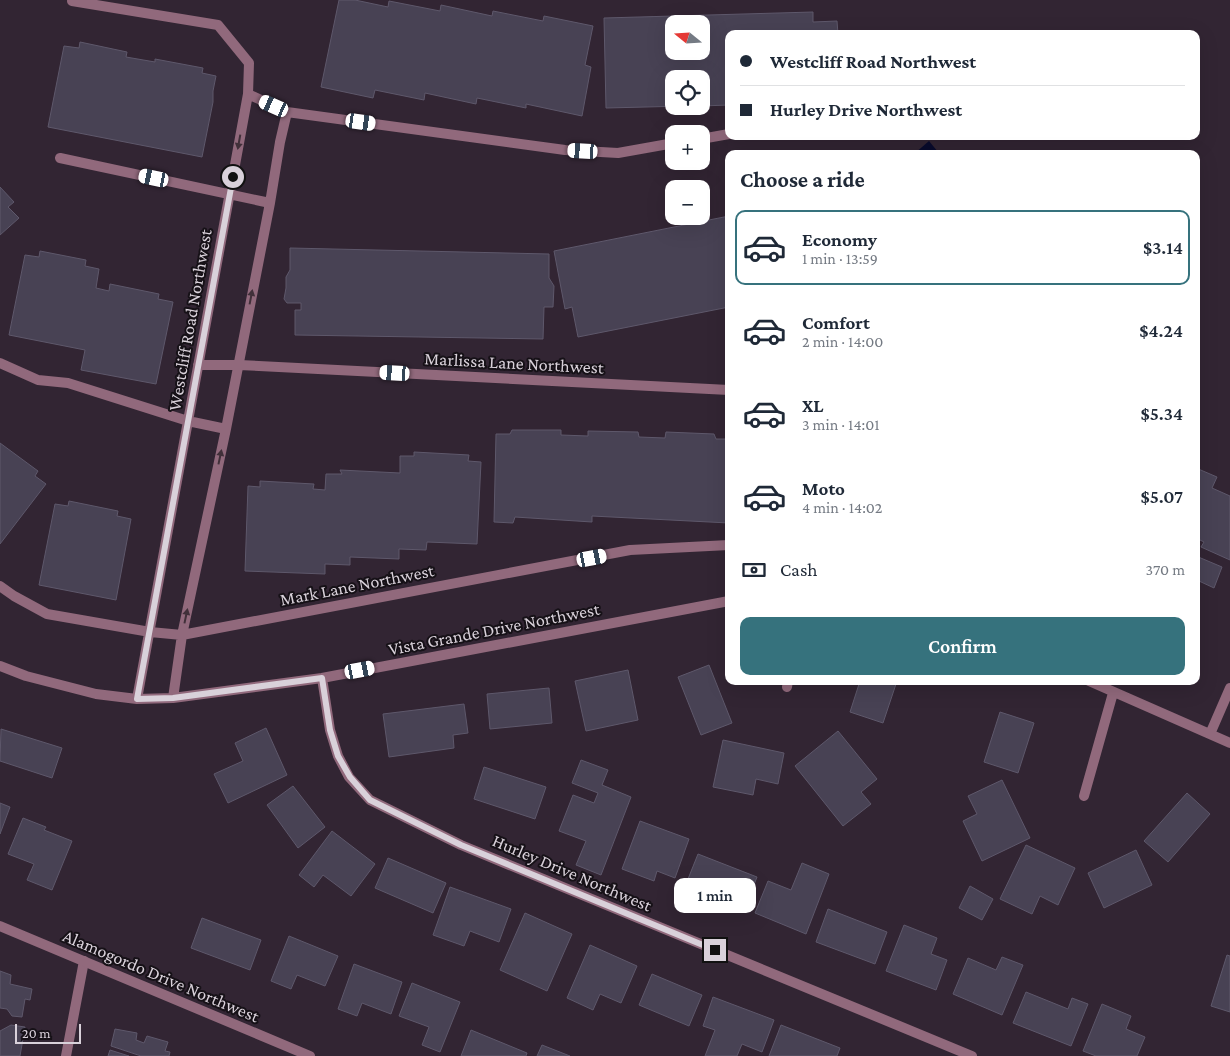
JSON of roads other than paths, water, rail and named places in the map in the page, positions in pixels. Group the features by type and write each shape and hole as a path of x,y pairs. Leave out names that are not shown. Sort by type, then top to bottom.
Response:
{"street":[{"name":"Westcliff Road Northwest","path":"72,1 218,25 249,63 248,94 137,699"},
{"path":"248,94 287,112 565,150 618,153 665,145"},
{"path":"173,698 182,635 226,429 287,112"},
{"path":"710,137 725,135"},
{"path":"60,158 270,203"},
{"path":"0,363 38,380 68,383 188,421 226,429"},
{"name":"Marlissa Lane Northwest","path":"198,365 238,365 725,390"},
{"name":"Mark Lane Northwest","path":"0,586 47,614 150,632 182,635 630,550 725,545"},
{"name":"Vista Grande Drive Northwest","path":"0,666 26,676 96,694 137,699 173,698 322,678 725,602"},
{"name":"Hurley Drive Northwest","path":"322,678 330,730 338,756 350,777 370,800 470,848 972,1056"},
{"path":"1096,685 1230,743"},
{"path":"1210,734 1230,688"},
{"path":"1084,796 1113,693"},
{"name":"Alamogordo Drive Northwest","path":"0,926 310,1056"},
{"path":"66,1056 84,961"}],"water":[{"path":"929,141 936,150 919,150"}]}
